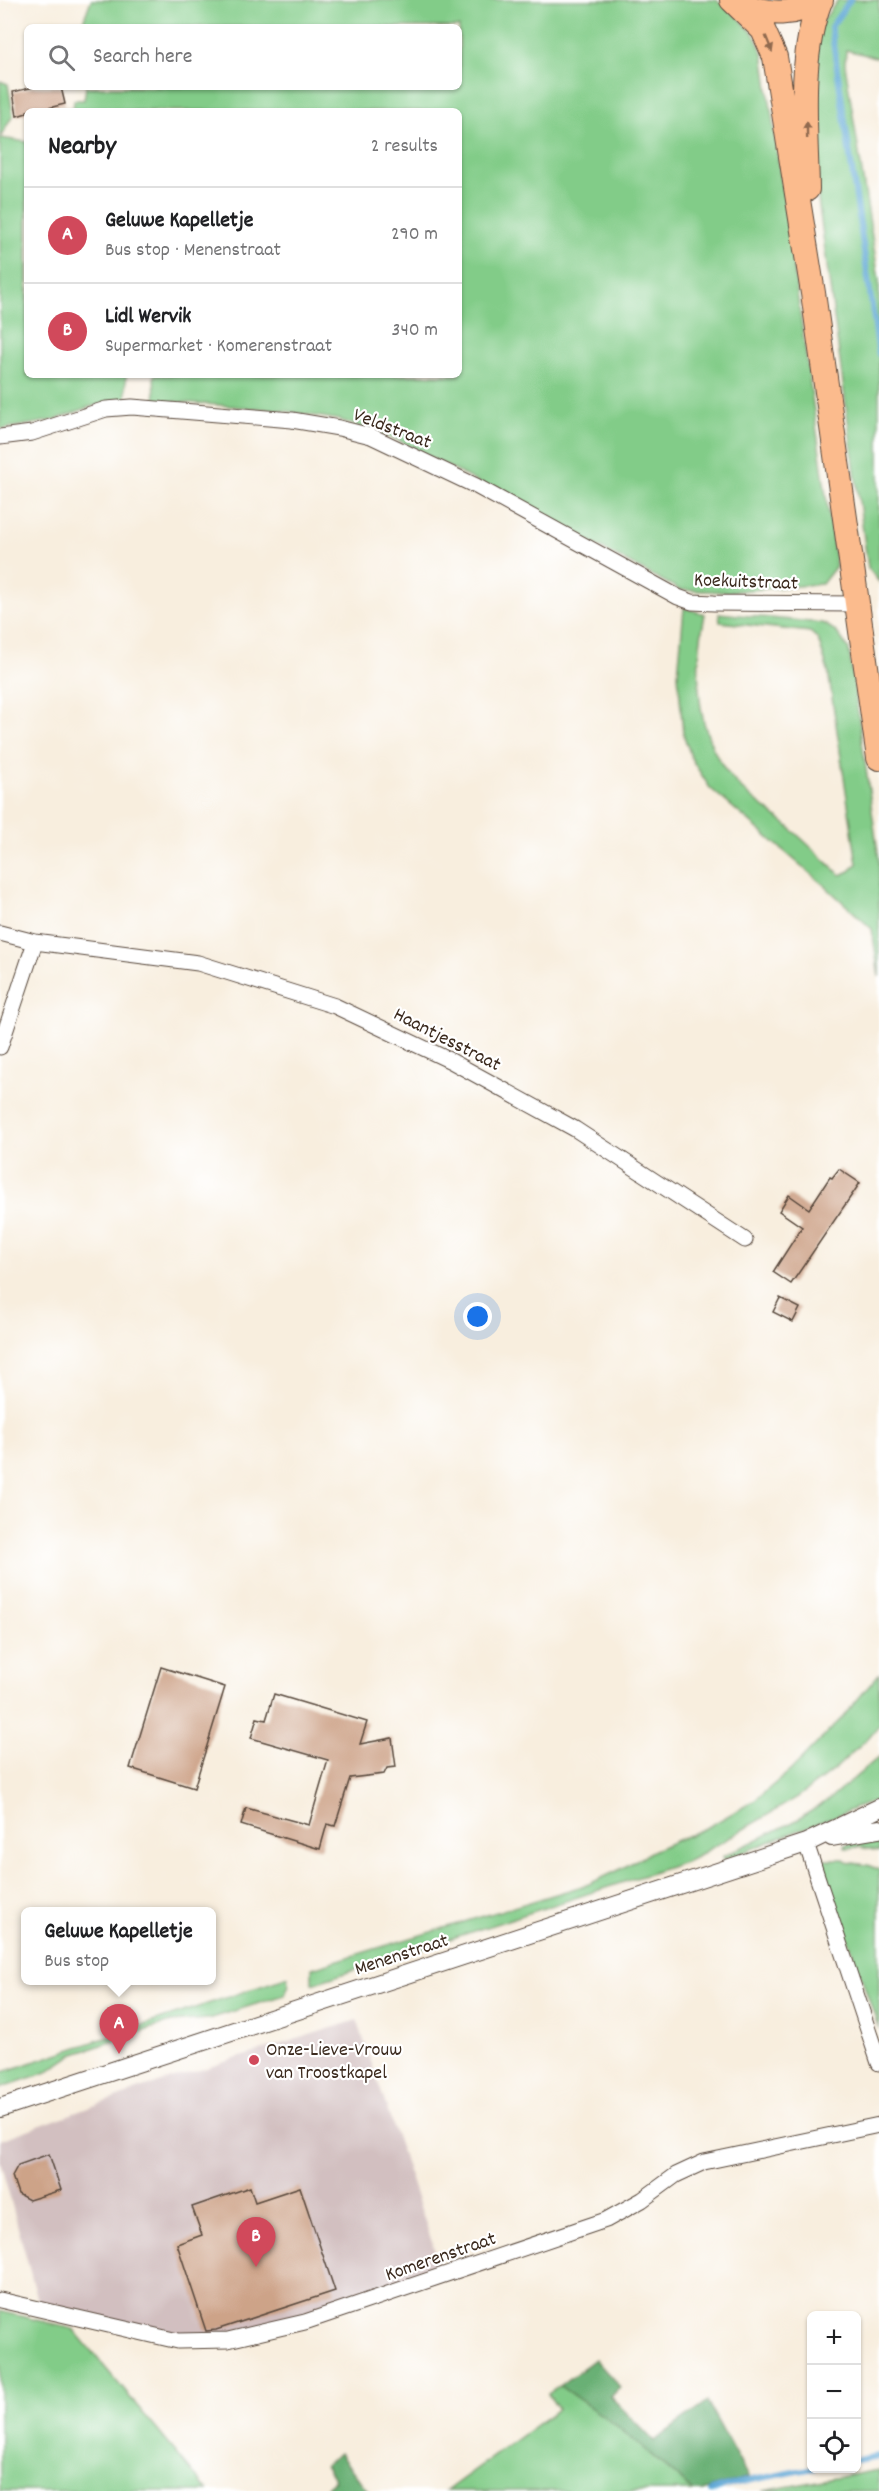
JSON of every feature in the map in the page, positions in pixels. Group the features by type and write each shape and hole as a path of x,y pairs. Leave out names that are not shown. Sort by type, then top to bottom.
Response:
{"main road":[{"path":"732,0 757,11 785,13 821,1"},
{"path":"732,0 763,30 774,57 813,293 879,758"},
{"path":"813,293 807,187 806,55 812,21 821,1"}],"street":[{"name":"Veldstraat","path":"0,437 32,433 105,410 132,407 292,420 339,428 371,436 467,481 640,577"},
{"name":"Koekuitstraat","path":"640,577 692,602 857,604"},
{"path":"0,933 35,942 0,1047"},
{"name":"Haantjesstraat","path":"35,942 198,963 335,1006 451,1061 574,1129 745,1240"},
{"name":"Menenstraat","path":"0,2108 811,1841 879,1808"},
{"name":"Menenstraat","path":"811,1841 879,1829"},
{"path":"811,1841 879,2063"},
{"name":"Komerenstraat","path":"0,2300 178,2341 228,2340 305,2322 606,2220 642,2200 676,2175 704,2162 879,2125"}],"shaded area":[{"path":"357,2020 440,2266 354,2299 234,2334 190,2336 137,2327 38,2301 0,2161 0,2140 140,2089"}],"green space":[{"path":"91,0 716,0 739,18 753,33 763,53 836,566 822,584 728,592 680,590 396,439 340,420 280,410 155,400 154,378 462,378 462,108 73,108 74,100 84,100 86,90 462,90 462,24 82,24"},
{"path":"838,0 879,0 879,58 846,50 845,64 879,281 879,582 868,568 818,199 817,29"},
{"path":"0,81 8,84 13,115 0,138"},
{"path":"0,138 24,142 24,378 126,378 126,400 89,407 55,420 0,429"},
{"path":"684,608 705,614 699,660 699,683 701,706 713,749 725,769 745,792 790,828 841,875 850,871 857,864 828,671 818,639 810,632 720,622 719,613 822,623 838,634 849,650 879,860 879,977 872,929 710,788 692,760 683,733 678,674"},
{"path":"879,1674 879,1725 869,1737 836,1768 798,1797 698,1856 312,1984 312,1968 589,1884 652,1851 708,1827 754,1801 791,1770 841,1719"},
{"path":"879,1757 879,1799 723,1860 722,1857 797,1820 830,1799"},
{"path":"879,1836 879,1851 859,1847 846,1848 844,1845"},
{"path":"825,1859 844,1859 846,1862 868,1865 879,1870 879,2029 822,1863"},
{"path":"288,1977 289,1985 285,1995 209,2019 171,2022 72,2055 47,2072 0,2088 0,2073"},
{"path":"0,2311 73,2329 208,2491 0,2491"},
{"path":"595,2359 620,2387 611,2397 654,2441 707,2402 748,2477 702,2491 694,2491 617,2426 560,2386"},
{"path":"560,2386 617,2426 694,2491 446,2491 558,2409 548,2394"},
{"path":"339,2453 368,2491 322,2491 335,2480 325,2465"},
{"path":"879,2470 879,2491 763,2491"}],"building":[{"path":"24,89 62,90 65,104 48,108 24,108 24,114 17,116 13,92"},
{"path":"839,1169 860,1183 791,1284 773,1272 802,1227 779,1211 789,1195 809,1209 830,1177 832,1178"},
{"path":"780,1298 800,1308 793,1322 773,1312"},
{"path":"161,1667 225,1687 194,1788 130,1768"},
{"path":"274,1694 367,1722 360,1744 392,1738 396,1767 387,1768 384,1774 350,1778 335,1826 327,1824 320,1849 241,1825 246,1808 309,1825 328,1760 251,1738 257,1718 266,1720"},
{"path":"49,2154 61,2190 29,2200 18,2194 12,2176 18,2165"},
{"path":"250,2187 255,2202 300,2187 335,2291 216,2330 206,2331 177,2244 202,2235 192,2207"}],"waterway":[{"path":"850,0 831,27 879,354"},
{"path":"861,2459 879,2456"},
{"path":"711,2491 737,2483 807,2469"}],"place":[{"name":"Geluwe Kapelletje","path":"119,2054"},
{"name":"Onze-Lieve-Vrouw van Troostkapel","path":"254,2060"},
{"name":"Lidl Wervik","path":"256,2267"}]}
